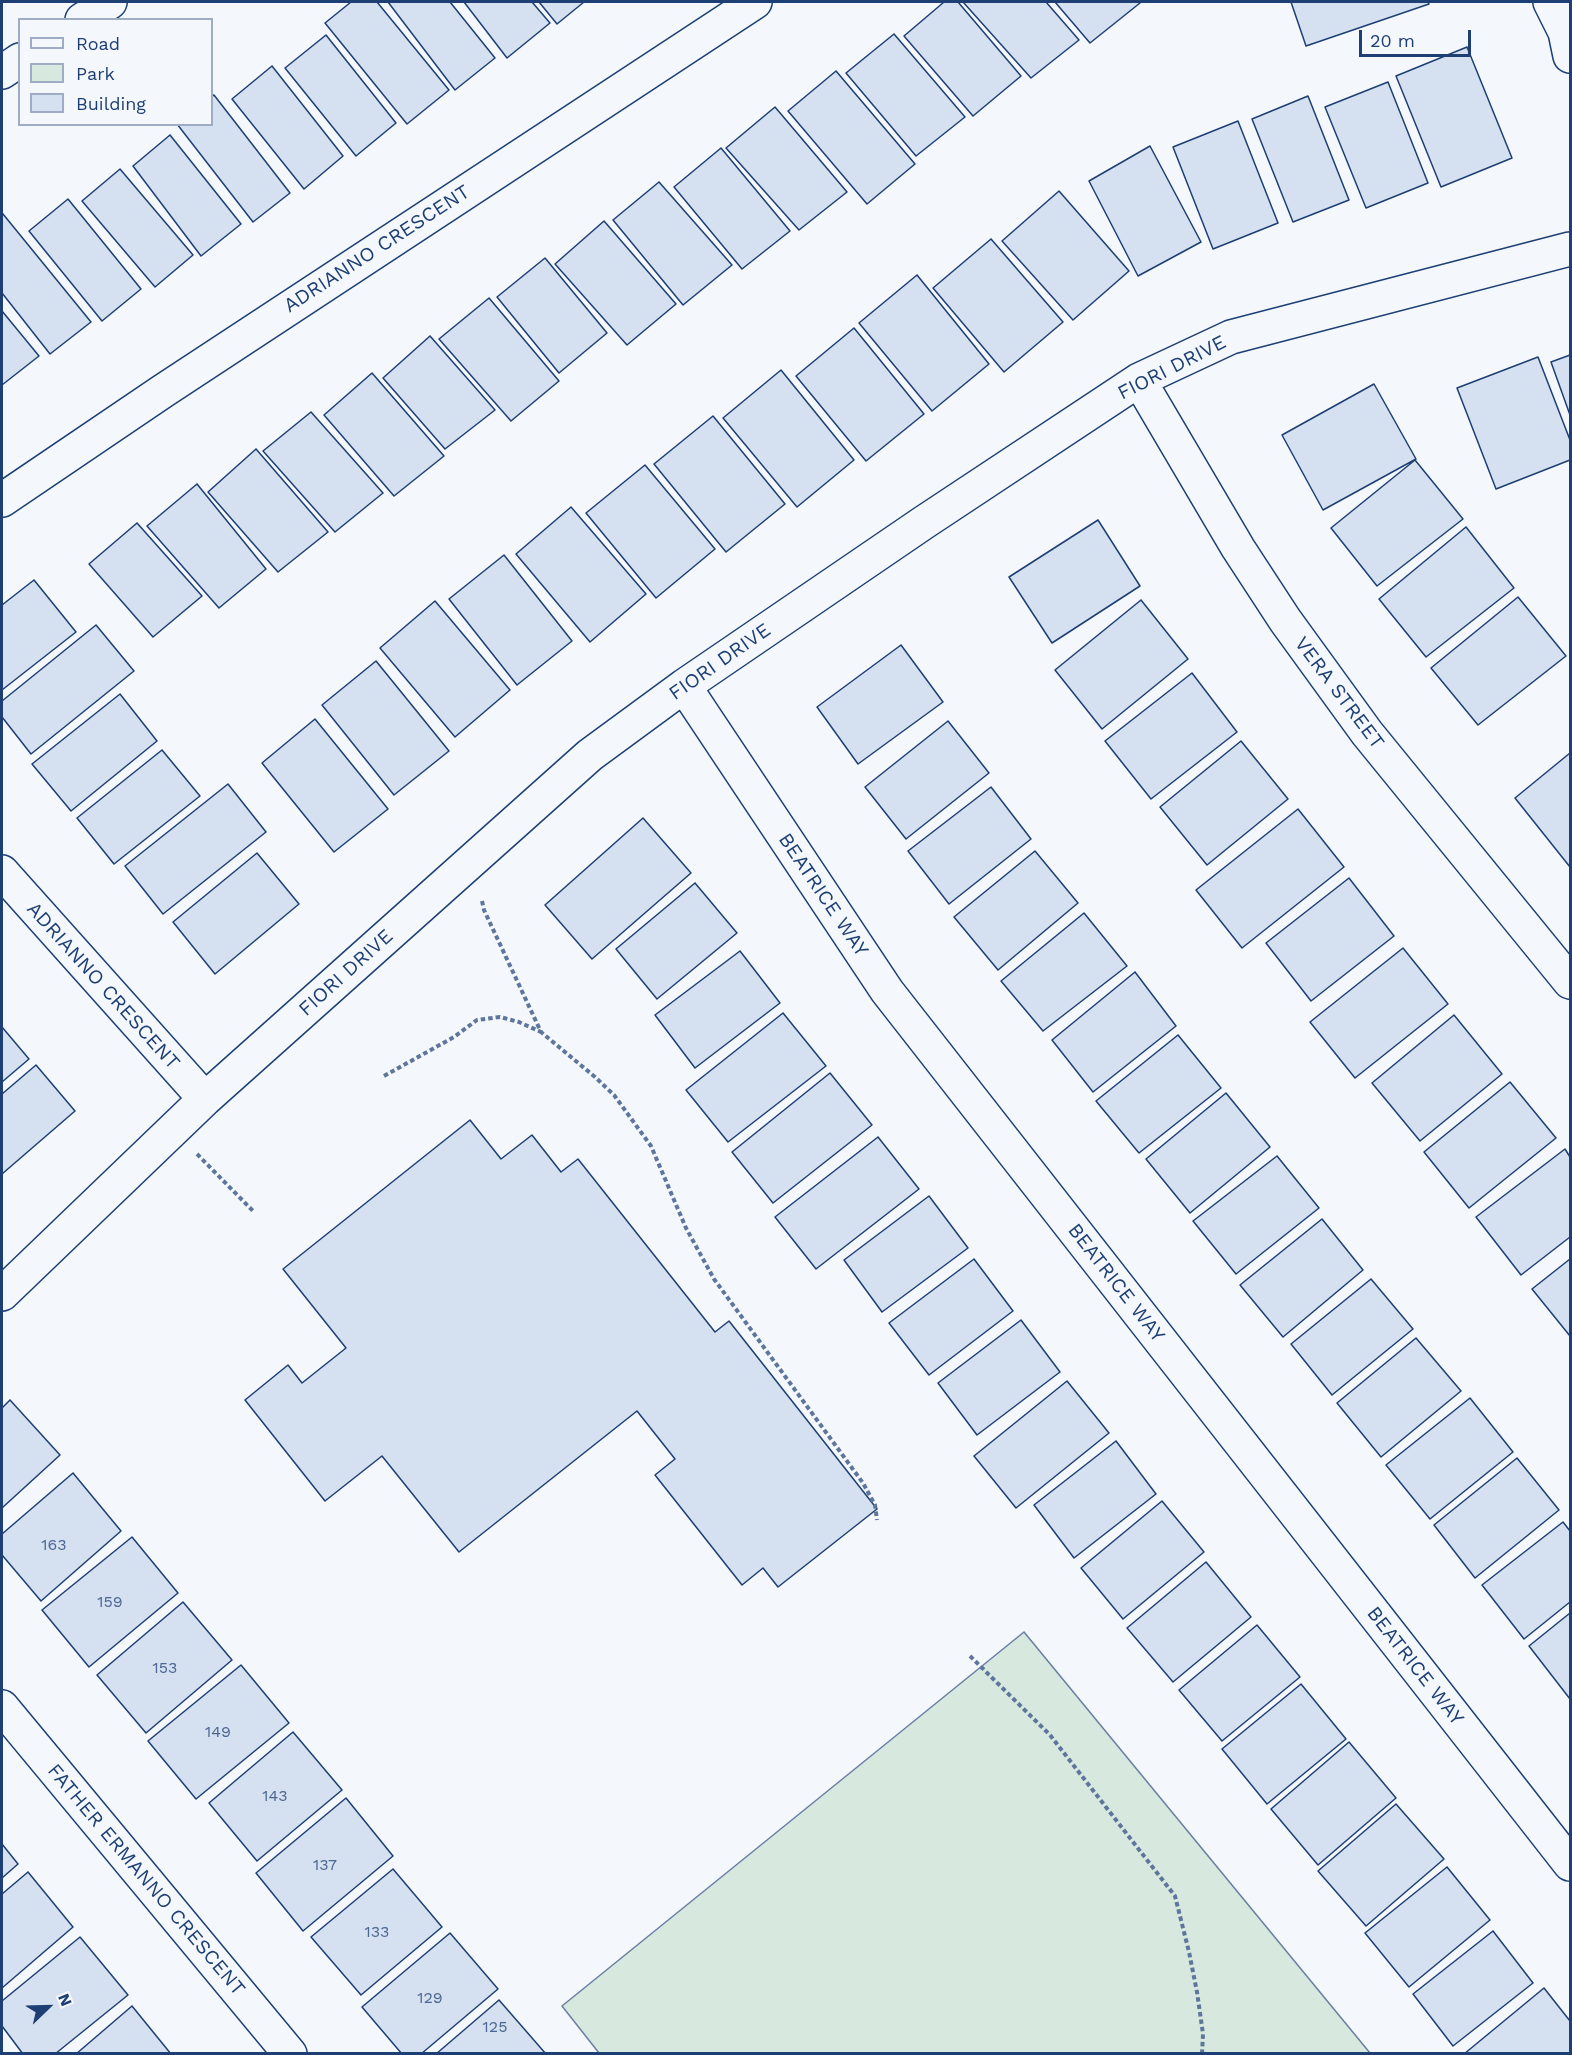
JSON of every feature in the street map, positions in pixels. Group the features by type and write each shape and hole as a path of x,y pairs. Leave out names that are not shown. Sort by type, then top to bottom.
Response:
{"street":[{"path":"85,18 110,2"},
{"name":"ADRIANNO CRESCENT","path":"2,500 755,2"},
{"path":"1550,2 1565,32 1570,56"},
{"path":"2,72 18,61"},
{"name":"FIORI DRIVE","path":"2,1294 205,1099 590,755 684,686 923,523 1139,380 1231,337 1570,249"},
{"name":"VERA STREET","path":"1139,380 1238,548 1292,630 1367,733 1570,982"},
{"name":"BEATRICE WAY","path":"684,686 887,991 1570,1864"},
{"name":"ADRIANNO CRESCENT","path":"2,872 205,1099"},
{"name":"FATHER ERMANNO CRESCENT","path":"2,1707 290,2054"}],"path":[{"path":"473,859 484,910 541,1032"},
{"path":"384,1076 454,1037 477,1020 500,1017 519,1022 541,1032 614,1095 651,1146 686,1228 714,1279 863,1483 875,1505 877,1520"},
{"path":"174,1130 253,1211"},
{"path":"970,1656 1050,1735 1175,1896 1197,1992 1203,2034 1202,2054"}],"green space":[{"path":"1024,1632 1370,2053 599,2053 562,2006"}],"building":[{"path":"351,2 377,2 449,90 407,124 325,23"},
{"path":"388,2 450,2 495,58 455,90"},
{"path":"464,2 532,2 550,23 507,58"},
{"path":"539,2 584,2 557,24"},
{"path":"944,2 958,2 1021,76 973,116 904,36"},
{"path":"963,2 1046,2 1079,40 1031,78"},
{"path":"1055,2 1138,2 1140,3 1090,43"},
{"path":"1291,2 1428,2 1429,4 1306,46"},
{"path":"894,34 965,117 916,156 846,73"},
{"path":"326,35 396,123 356,156 285,68"},
{"path":"1467,47 1512,158 1441,187 1396,76"},
{"path":"272,66 343,156 304,189 232,99"},
{"path":"836,71 915,164 867,204 788,111"},
{"path":"1388,82 1428,183 1366,208 1325,107"},
{"path":"213,96 290,193 253,222 179,126 213,126"},
{"path":"1308,96 1349,200 1293,222 1252,119"},
{"path":"775,107 847,192 799,230 726,148"},
{"path":"1238,121 1278,223 1213,249 1173,147"},
{"path":"170,135 241,224 201,256 133,166"},
{"path":"1150,146 1201,242 1138,276 1089,181"},
{"path":"721,148 790,231 742,269 674,187"},
{"path":"120,169 193,255 155,287 82,201"},
{"path":"659,182 732,265 683,305 613,220"},
{"path":"1059,191 1129,271 1073,320 1002,241"},
{"path":"68,199 141,289 102,321 29,231"},
{"path":"3,214 91,322 50,354 2,293"},
{"path":"604,221 676,304 627,345 555,264"},
{"path":"991,239 1063,322 1004,372 933,288"},
{"path":"545,258 607,333 559,373 497,297"},
{"path":"917,275 989,364 932,411 859,323"},
{"path":"489,298 559,381 511,421 439,339"},
{"path":"2,311 39,356 2,385"},
{"path":"854,328 924,414 866,461 796,376"},
{"path":"430,336 495,410 445,449 383,378"},
{"path":"1570,355 1570,415 1551,362"},
{"path":"1538,357 1570,440 1570,460 1496,489 1457,388"},
{"path":"781,370 854,460 797,507 723,418"},
{"path":"372,373 444,456 394,496 324,415"},
{"path":"1374,384 1416,459 1323,510 1282,435"},
{"path":"311,412 383,493 335,532 263,451"},
{"path":"713,416 785,504 726,552 654,464"},
{"path":"256,449 328,532 278,572 208,492"},
{"path":"1415,460 1463,519 1377,586 1331,528"},
{"path":"645,465 715,549 656,598 586,513"},
{"path":"197,484 266,569 219,608 147,526"},
{"path":"571,507 646,594 590,642 516,554"},
{"path":"1098,520 1140,586 1052,643 1009,577"},
{"path":"137,523 202,596 153,637 89,564"},
{"path":"1466,527 1514,588 1426,657 1379,599"},
{"path":"504,555 572,641 517,685 449,599"},
{"path":"34,580 76,632 2,690 2,605"},
{"path":"1518,597 1566,656 1478,725 1431,668"},
{"path":"1141,600 1188,659 1102,729 1055,670"},
{"path":"435,601 510,690 455,737 380,648"},
{"path":"96,625 134,671 31,754 2,717 2,701"},
{"path":"901,645 943,702 858,764 817,707"},
{"path":"376,661 449,751 394,795 322,705"},
{"path":"1192,673 1237,732 1151,799 1105,741"},
{"path":"120,694 157,741 71,811 32,764"},
{"path":"315,719 388,809 334,852 262,763"},
{"path":"948,721 989,773 906,839 865,787"},
{"path":"1241,741 1288,799 1207,865 1160,807"},
{"path":"162,750 200,796 114,864 77,818"},
{"path":"1570,753 1570,867 1515,798"},
{"path":"228,784 266,832 163,914 125,866"},
{"path":"991,787 1031,839 949,904 908,851"},
{"path":"1298,809 1344,867 1242,948 1196,890"},
{"path":"643,818 691,873 592,959 545,905"},
{"path":"1035,851 1078,903 998,970 954,917"},
{"path":"257,853 299,904 215,974 173,922"},
{"path":"1349,878 1394,936 1311,1001 1266,943"},
{"path":"695,883 737,933 657,999 616,949"},
{"path":"1084,913 1127,966 1043,1031 1001,981"},
{"path":"1403,948 1448,1004 1355,1078 1310,1022"},
{"path":"740,951 780,1003 695,1068 655,1015"},
{"path":"1135,972 1176,1026 1093,1092 1052,1040"},
{"path":"783,1013 826,1066 728,1142 686,1090"},
{"path":"1454,1015 1502,1074 1420,1141 1372,1083"},
{"path":"2,1027 29,1059 2,1082"},
{"path":"1178,1035 1221,1088 1139,1153 1096,1101"},
{"path":"36,1065 75,1111 2,1174 2,1094"},
{"path":"830,1073 872,1125 773,1203 732,1152"},
{"path":"1510,1082 1556,1138 1469,1208 1424,1152"},
{"path":"1226,1093 1270,1147 1190,1213 1146,1159"},
{"path":"470,1120 501,1159 532,1135 561,1172 578,1159 715,1332 729,1321 877,1509 778,1587 763,1568 742,1585 655,1475 675,1459 637,1411 459,1552 382,1456 325,1501 245,1400 288,1365 302,1383 346,1348 283,1269"},
{"path":"878,1137 919,1189 816,1269 775,1217"},
{"path":"1565,1149 1570,1157 1570,1237 1521,1275 1476,1217"},
{"path":"1277,1156 1319,1208 1236,1274 1193,1221"},
{"path":"929,1196 968,1248 882,1312 844,1260"},
{"path":"1322,1219 1363,1270 1283,1337 1240,1285"},
{"path":"974,1259 1013,1311 929,1375 889,1323"},
{"path":"1570,1259 1570,1336 1532,1289"},
{"path":"1371,1279 1413,1329 1332,1395 1291,1344"},
{"path":"1021,1320 1060,1372 977,1435 938,1383"},
{"path":"1416,1338 1461,1391 1381,1457 1337,1403"},
{"path":"1067,1381 1109,1433 1016,1508 974,1456"},
{"path":"1470,1398 1513,1452 1430,1519 1386,1465"},
{"path":"10,1400 60,1455 2,1508 2,1408"},
{"path":"1116,1441 1156,1494 1074,1558 1034,1505"},
{"path":"1517,1458 1559,1510 1475,1578 1434,1525"},
{"path":"73,1473 121,1531 41,1601 2,1555 2,1534"},
{"path":"1162,1501 1204,1552 1123,1619 1081,1568"},
{"path":"1563,1522 1570,1531 1570,1602 1524,1639 1482,1585"},
{"path":"132,1537 178,1593 89,1667 42,1610"},
{"path":"1206,1562 1251,1617 1173,1682 1127,1628"},
{"path":"183,1602 232,1660 146,1733 97,1675"},
{"path":"1570,1613 1570,1699 1529,1646"},
{"path":"1257,1625 1300,1677 1222,1741 1179,1690"},
{"path":"241,1665 289,1723 196,1799 148,1741"},
{"path":"1301,1684 1346,1739 1267,1804 1222,1749"},
{"path":"293,1732 342,1790 257,1861 209,1803"},
{"path":"1349,1742 1396,1798 1318,1865 1271,1809"},
{"path":"346,1798 393,1856 303,1931 256,1873"},
{"path":"1396,1804 1444,1859 1366,1926 1318,1871"},
{"path":"2,1844 18,1864 2,1878"},
{"path":"1447,1867 1490,1920 1409,1987 1365,1933"},
{"path":"393,1869 442,1927 361,1995 311,1937"},
{"path":"28,1872 73,1927 2,1988 2,1894"},
{"path":"1493,1931 1533,1983 1453,2046 1413,1994"},
{"path":"450,1933 498,1989 421,2054 402,2054 362,2007"},
{"path":"80,1937 128,1995 55,2054 23,2054 2,2026 2,2001"},
{"path":"1544,1988 1570,2021 1570,2054 1464,2054"},
{"path":"499,2000 546,2054 436,2054"},
{"path":"132,2006 171,2054 76,2054"}]}
